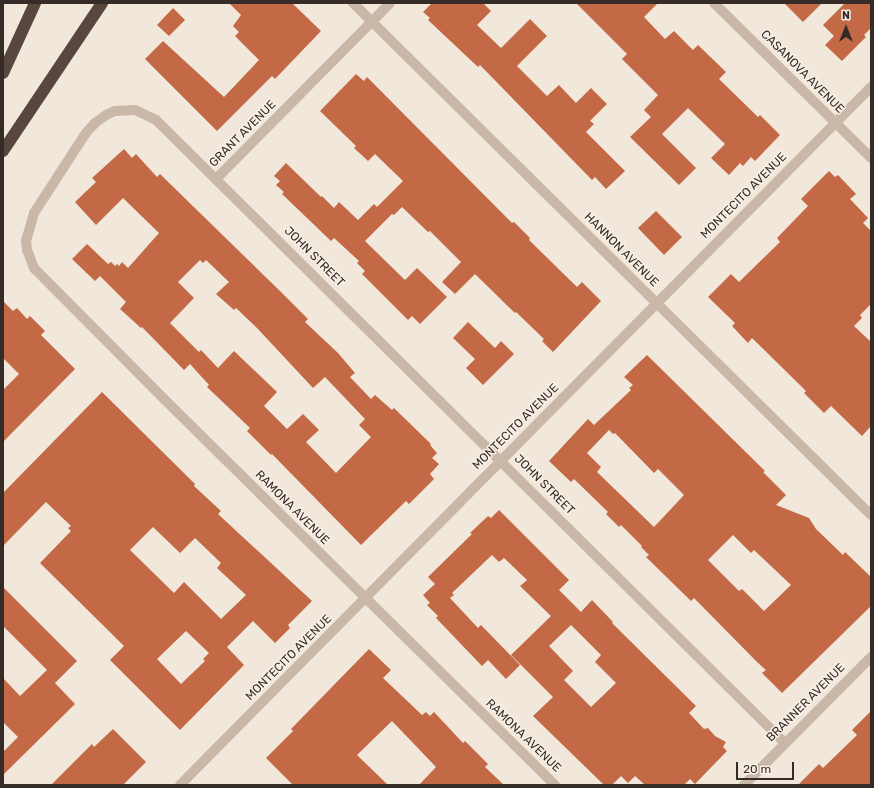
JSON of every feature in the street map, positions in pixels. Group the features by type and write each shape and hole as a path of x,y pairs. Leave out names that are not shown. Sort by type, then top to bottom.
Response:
{"highway":[{"path":"3,72 35,3"},
{"path":"3,151 102,3"}],"street":[{"name":"HANNON AVENUE","path":"353,3 871,515"},
{"name":"GRANT AVENUE","path":"26,241 34,213 86,133 95,123 116,111 135,110 156,120 216,179 390,3"},
{"name":"CASANOVA AVENUE","path":"714,3 871,158"},
{"name":"MONTECITO AVENUE","path":"180,785 871,87"},
{"name":"JOHN STREET","path":"216,179 785,743"},
{"name":"RAMONA AVENUE","path":"26,241 27,250 34,268 45,281 365,599 555,785"},
{"name":"BRANNER AVENUE","path":"744,785 871,657"}],"building":[{"path":"229,3 292,3 321,31 275,79 272,76 217,131 145,59 163,41 224,97 259,60 235,36 239,32 233,26 241,15"},
{"path":"432,3 483,3 491,11 477,25 501,48 530,19 547,36 517,66 547,96 559,85 576,103 591,88 607,104 590,121 594,124 586,132 625,171 606,189 595,177 592,180 480,65 478,67 428,20 430,18 423,12"},
{"path":"576,3 658,3 644,17 665,39 674,31 693,50 698,45 726,72 719,79 758,117 760,115 780,135 755,161 751,157 743,166 740,163 729,175 711,158 725,144 688,108 662,134 696,168 679,185 630,137 651,117 644,110 658,95 622,59 627,54"},
{"path":"784,3 822,3 803,22"},
{"path":"845,3 871,3 871,28 864,35 866,37 842,61 825,45 834,36 823,25"},
{"path":"173,8 185,20 169,36 157,25"},
{"path":"356,74 364,81 367,77 512,223 514,222 530,238 529,240 577,287 582,282 601,301 553,352 542,341 544,339 475,274 455,294 442,282 461,262 430,231 428,232 402,207 394,215 392,214 365,241 405,280 417,268 447,297 420,324 412,316 408,320 362,274 365,271 357,263 359,261 334,238 331,241 282,194 284,192 276,185 280,181 274,176 286,163 334,208 339,202 358,220 374,204 377,207 403,181 375,154 368,161 354,148 356,146 320,111"},
{"path":"124,149 132,158 136,154 157,177 160,174 308,319 305,322 338,353 355,373 350,377 371,399 375,395 392,410 394,408 431,444 430,445 437,453 432,458 439,464 430,474 434,479 409,504 406,501 361,545 272,454 271,455 247,431 250,428 207,387 209,385 190,364 184,370 142,327 141,328 120,309 126,302 100,276 95,281 72,259 87,244 108,264 111,262 115,266 117,264 119,266 122,262 128,268 159,233 123,198 96,225 75,202 96,182 92,178","holes":["200,260 203,263 206,260 229,282 216,294 234,310 236,308 257,328 313,388 325,377 365,419 359,425 371,437 336,473 306,442 319,430 303,414 287,429 264,406 277,392 234,351 218,368 201,350 199,352 170,323 194,298 178,282"]},
{"path":"829,171 835,177 838,175 856,194 850,199 868,218 863,223 871,231 871,304 860,315 862,318 854,326 871,342 871,426 862,436 831,406 824,413 804,393 806,391 752,338 748,343 732,326 735,323 708,297 731,274 739,282 780,242 777,238 808,206 801,199"},
{"path":"656,211 682,237 664,255 638,228"},
{"path":"3,301 13,311 17,308 27,319 30,316 45,331 41,335 75,369 3,442 3,390 19,374 3,358"},
{"path":"468,322 495,348 501,341 514,354 483,385 466,368 475,359 453,338"},
{"path":"647,355 765,471 763,472 786,495 776,505 809,518 816,529 843,555 845,552 871,577 871,606 782,693 762,673 766,670 694,598 691,601 646,557 649,555 641,547 642,546 621,525 619,527 606,514 608,512 574,479 571,482 549,461 588,419 594,425 631,390 629,388 633,385 624,377","holes":["609,430 613,434 615,433 654,473 658,469 684,495 654,527 597,472 601,467 587,453","733,535 751,553 754,550 791,585 764,611 742,589 739,591 708,560"]},
{"path":"102,392 195,484 194,486 221,511 218,514 312,601 288,625 290,628 275,643 253,621 227,647 244,665 180,730 110,660 124,646 40,563 71,531 68,528 71,526 46,502 3,546 3,493","holes":["153,527 180,553 195,538 221,563 217,568 246,595 221,619 184,582 174,593 130,550","186,631 209,653 203,659 205,661 181,684 157,659"]},
{"path":"499,510 569,580 559,590 581,612 592,600 613,622 612,623 696,706 689,713 704,729 708,728 715,736 726,742 723,747 727,751 695,784 690,779 684,785 645,785 635,776 628,783 621,776 612,785 604,785 533,716 553,697 511,655 551,616 520,586 527,580 504,558 499,562 492,555 452,593 454,595 450,598 478,628 481,625 520,665 506,679 488,660 482,666 436,618 438,616 427,605 430,603 423,595 435,584 428,577 472,534 470,533 488,516 491,518","holes":["571,625 601,655 595,662 616,683 591,707 564,680 573,671 549,646"]},
{"path":"3,587 77,661 55,683 75,704 3,775 3,752 18,737 3,722 3,678 20,696 47,670 3,626"},
{"path":"369,649 391,670 383,678 422,715 426,712 430,716 434,712 463,743 465,741 488,764 485,767 504,785 419,785 436,767 392,721 357,755 388,785 293,785 266,758 293,731 291,729"},
{"path":"871,711 871,785 798,785 819,764 823,768 857,735 852,730"},
{"path":"113,729 146,762 123,785 51,785 92,744 94,747"}]}
